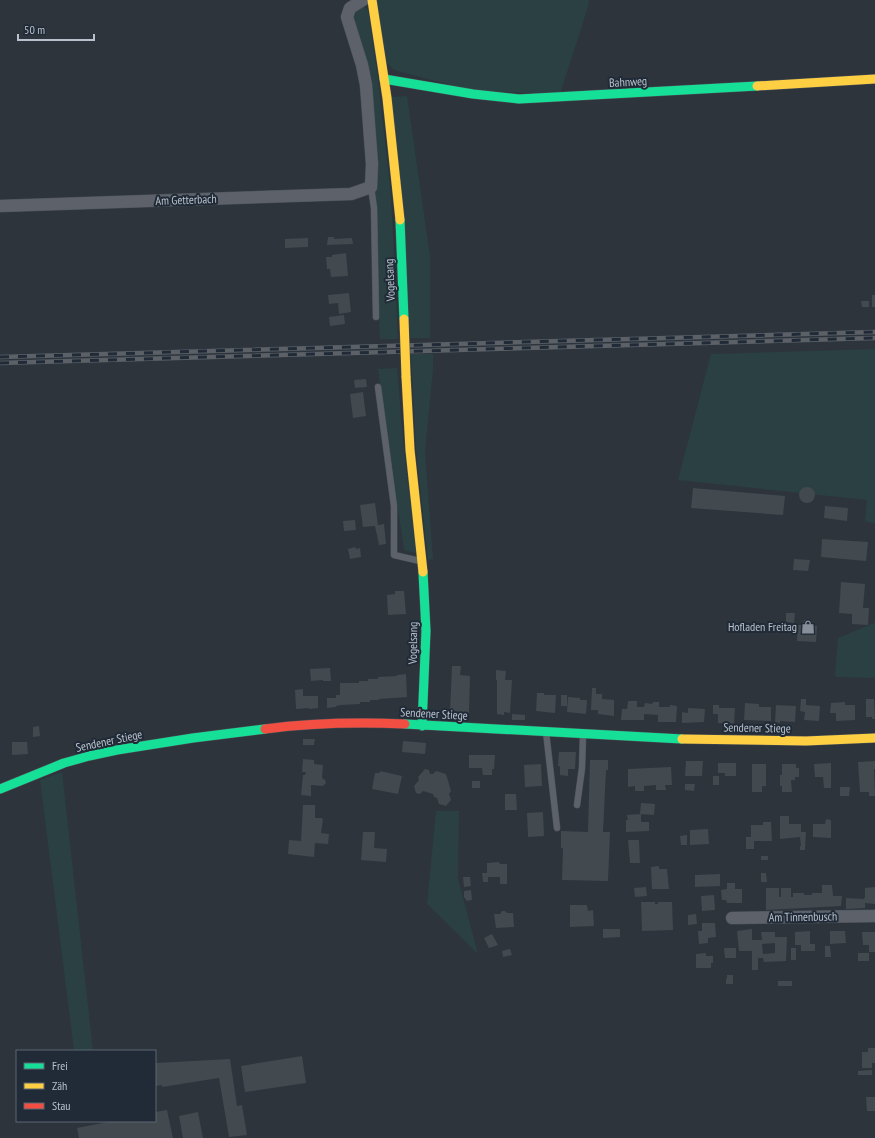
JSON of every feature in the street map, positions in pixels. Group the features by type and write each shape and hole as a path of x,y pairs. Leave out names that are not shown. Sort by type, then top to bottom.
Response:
{"street":[{"path":"363,0 350,8 347,17 362,65 366,85 372,164 371,187"},
{"name":"Vogelsang","path":"372,0 384,79 400,218 410,450 422,561 426,631 422,726"},
{"name":"Bahnweg","path":"384,79 473,94 519,98 572,97 875,79"},
{"name":"Am Getterbach","path":"0,206 351,194 371,187"},
{"name":"Sendener Stiege","path":"0,789 64,763 88,756 152,744 295,725 357,722 675,739 806,741 875,738"},
{"name":"Am Tinnenbusch","path":"732,918 875,916"}],"lane":[{"path":"371,187 374,208 376,317"},
{"path":"378,387 394,506 394,555 422,561"},
{"path":"546,732 556,828"},
{"path":"577,805 582,768 583,734"}],"green space":[{"path":"376,0 589,0 560,94 473,91 394,70 385,61"},
{"path":"364,7 368,10 377,71 391,195 398,339 380,339 369,85 350,17 358,8"},
{"path":"407,96 430,256 430,338 410,338 390,97"},
{"path":"875,349 875,524 865,521 867,500 678,480 711,354"},
{"path":"411,354 433,354 433,369 425,452 433,559 428,560 416,449"},
{"path":"397,368 404,450 416,553 404,550 378,369"},
{"path":"875,618 875,678 835,677 838,638 874,623"},
{"path":"62,772 93,1050 74,1050 40,780"},
{"path":"436,811 459,811 458,879 478,954 427,904"}],"building":[{"path":"328,237 334,237 334,239 352,238 353,244 327,245"},
{"path":"308,238 308,247 285,248 285,239"},
{"path":"346,253 348,276 331,277 330,269 327,269 326,257"},
{"path":"349,293 351,312 339,314 338,303 329,304 328,295"},
{"path":"872,295 875,295 875,307 872,307"},
{"path":"861,301 869,301 869,307 862,307"},
{"path":"344,315 345,324 330,326 329,317"},
{"path":"366,379 367,387 355,388 354,380"},
{"path":"363,392 366,416 353,418 350,394"},
{"path":"807,487 814,492 815,495 810,502 807,503 800,498 799,495 804,488"},
{"path":"693,488 785,496 783,515 691,508"},
{"path":"375,503 378,525 384,524 386,544 379,545 375,526 363,527 360,505"},
{"path":"825,506 848,508 847,521 824,518"},
{"path":"355,520 356,530 344,531 343,521"},
{"path":"822,539 868,542 866,561 821,557"},
{"path":"355,547 356,549 360,548 361,557 350,559 348,549"},
{"path":"794,559 810,560 808,571 793,570"},
{"path":"841,582 865,584 863,608 869,608 868,625 852,624 852,614 839,613"},
{"path":"395,591 404,591 406,614 388,615 387,595 395,594"},
{"path":"786,613 795,613 794,623 786,622"},
{"path":"804,620 812,621 812,626 817,626 816,642 797,641 798,625 803,625"},
{"path":"452,666 461,666 460,675 470,676 469,713 450,712"},
{"path":"330,668 331,681 311,681 310,669"},
{"path":"496,670 506,671 505,680 512,680 510,713 504,712 504,715 497,714"},
{"path":"406,674 407,697 370,700 370,702 360,702 360,704 341,705 327,708 327,698 336,698 336,695 340,695 340,683 359,683 359,681 368,681 368,679 378,679 378,677"},
{"path":"592,688 596,688 596,694 602,694 602,699 614,700 614,716 598,714 598,710 591,710"},
{"path":"303,689 303,696 318,696 318,708 296,709 295,690"},
{"path":"537,693 544,693 544,695 556,695 555,713 536,711"},
{"path":"561,695 567,695 567,706 561,706"},
{"path":"568,697 587,700 586,714 567,712"},
{"path":"801,699 806,699 806,705 820,706 819,721 804,720 805,712 800,711"},
{"path":"866,699 874,699 875,719 872,719 872,717 866,717"},
{"path":"628,701 637,701 637,707 644,707 645,703 652,704 653,702 659,702 659,707 670,707 670,705 677,706 676,722 658,722 658,715 644,714 644,720 621,720 622,709 627,709"},
{"path":"845,702 845,705 855,705 855,720 836,721 836,713 830,713 831,703"},
{"path":"745,703 759,704 759,707 771,707 771,721 744,720"},
{"path":"713,705 719,705 719,708 735,708 734,724 718,723 718,714 713,714"},
{"path":"776,705 796,706 795,722 775,722"},
{"path":"688,708 705,709 704,722 682,723 682,712 688,713"},
{"path":"512,714 525,715 525,720 512,720"},
{"path":"39,726 40,736 33,737 33,727"},
{"path":"303,739 315,739 314,745 303,745"},
{"path":"403,741 426,743 425,754 402,752"},
{"path":"12,742 27,742 28,754 12,755"},
{"path":"559,752 576,752 575,769 568,769 568,776 560,775 560,766 558,766"},
{"path":"469,755 495,755 492,775 483,775 482,768 469,768"},
{"path":"303,759 314,760 314,764 323,765 322,778 326,783 323,786 311,785 311,796 301,795 303,775 305,775 306,772 302,772"},
{"path":"590,760 608,760 608,770 606,770 603,832 610,832 608,881 562,880 563,848 561,848 561,831 588,832"},
{"path":"686,761 703,761 702,776 685,776"},
{"path":"875,761 875,796 869,796 869,792 860,792 858,762"},
{"path":"718,763 736,763 736,776 725,776 725,773 718,773"},
{"path":"831,763 831,788 824,788 823,777 815,777 814,764"},
{"path":"541,764 542,786 525,787 524,765"},
{"path":"752,764 766,764 766,786 762,786 762,792 752,792"},
{"path":"782,764 796,764 796,768 799,768 799,777 795,777 795,780 791,780 792,792 782,792 782,786 780,786 780,775 782,775"},
{"path":"671,767 672,785 665,785 666,790 656,790 656,785 644,786 644,791 635,791 635,786 628,787 628,769"},
{"path":"425,769 429,770 430,774 433,774 436,771 446,774 451,791 449,794 451,800 446,806 439,804 437,798 434,797 433,794 423,791 420,794 416,793 414,786 419,780 418,777"},
{"path":"380,771 402,776 398,794 372,789 375,773 380,773"},
{"path":"713,776 719,776 719,785 713,785"},
{"path":"472,781 480,781 480,788 472,788"},
{"path":"685,784 695,784 694,791 685,790"},
{"path":"840,787 850,787 849,796 840,796"},
{"path":"505,794 516,794 517,810 505,810"},
{"path":"641,803 655,804 654,815 640,814"},
{"path":"303,805 315,805 315,818 323,819 321,833 329,834 328,844 315,843 314,857 288,854 289,840 301,841"},
{"path":"543,812 544,836 528,837 527,813"},
{"path":"641,814 641,822 649,822 649,831 626,832 626,820 628,820 627,815"},
{"path":"780,816 789,816 789,824 801,824 801,832 806,832 805,850 800,850 800,837 780,839"},
{"path":"826,819 831,820 831,838 813,837 813,824 825,824"},
{"path":"763,822 771,822 772,841 754,841 754,849 746,849 746,837 751,837 751,825 763,825"},
{"path":"708,829 709,844 690,845 690,830"},
{"path":"363,832 375,832 374,848 387,849 386,862 361,860"},
{"path":"687,835 687,845 681,845 680,836"},
{"path":"628,840 639,840 640,863 630,863"},
{"path":"761,856 768,856 768,860 761,860"},
{"path":"499,862 500,864 507,864 507,884 500,884 500,877 488,877 488,882 483,882 482,873 487,873 487,863"},
{"path":"659,866 659,869 667,869 669,889 652,889 651,867"},
{"path":"761,873 766,873 767,882 761,882"},
{"path":"720,874 720,886 695,887 695,875"},
{"path":"463,877 470,877 471,886 464,887"},
{"path":"727,883 735,883 735,889 742,889 742,903 727,903 726,900 722,900 721,890 727,889"},
{"path":"822,885 832,885 833,896 842,896 841,906 766,910 766,888 779,888 779,897 781,897 781,888 791,888 791,897 793,897 793,893 812,895 812,893 822,893"},
{"path":"646,887 647,896 635,897 634,888"},
{"path":"875,887 875,904 865,903 865,908 846,909 846,898 864,899 865,888"},
{"path":"471,890 472,900 467,901 464,897 464,891"},
{"path":"714,895 715,910 702,911 701,896"},
{"path":"641,902 655,902 655,904 658,904 658,902 672,902 673,930 642,931"},
{"path":"570,905 587,905 588,911 593,910 594,926 570,927"},
{"path":"502,911 513,913 514,927 496,928 494,914 500,914"},
{"path":"696,914 697,924 688,925 688,915"},
{"path":"702,923 715,923 716,937 708,938 708,943 699,944 698,931 702,931"},
{"path":"603,929 620,929 620,937 603,938"},
{"path":"752,929 752,940 762,940 761,932 775,932 775,937 787,937 786,961 764,962 763,958 758,958 758,970 752,970 752,951 739,951 737,931","holes":["775,943 775,953 763,954 762,944"]},
{"path":"810,931 810,944 815,944 815,951 801,951 801,945 795,945 795,932"},
{"path":"830,931 845,931 846,943 830,944"},
{"path":"862,932 875,932 875,952 869,952 869,945 863,945"},
{"path":"492,934 498,945 489,948 484,938"},
{"path":"825,946 830,946 831,957 825,957"},
{"path":"724,948 736,948 736,958 725,958"},
{"path":"791,948 796,948 796,960 791,960"},
{"path":"510,949 512,955 503,957 502,951"},
{"path":"706,953 706,956 713,956 711,968 696,968 696,954"},
{"path":"858,953 869,953 869,961 858,961"},
{"path":"727,975 733,975 733,984 726,984"},
{"path":"778,981 792,981 792,986 778,986"},
{"path":"868,1048 875,1048 875,1063 872,1063 872,1068 862,1068 862,1052 868,1052"},
{"path":"302,1056 306,1083 245,1092 241,1066"},
{"path":"230,1059 237,1106 242,1105 247,1135 229,1137 219,1078 162,1087 162,1085 156,1086 156,1063"},
{"path":"872,1070 872,1075 858,1075 858,1071"},
{"path":"866,1097 875,1097 875,1111 867,1111"},
{"path":"167,1110 173,1138 79,1138 77,1128 108,1122 156,1122 156,1112"},
{"path":"198,1112 203,1138 183,1138 179,1116"}],"railway":[{"path":"0,357 875,332"},
{"path":"0,363 875,338"}],"traffic: fast":[{"path":"384,79 473,94 519,99 757,86"},
{"path":"400,220 404,319"},
{"path":"422,726 426,631 423,572"},
{"path":"405,724 682,739"},
{"path":"0,789 64,763 89,756 193,738 265,729"}],"traffic: slow":[{"path":"372,0 387,98 400,220"},
{"path":"757,86 875,79"},
{"path":"404,319 406,376"},
{"path":"406,376 410,450 423,572"},
{"path":"682,739 806,741 875,738"}],"traffic: jam":[{"path":"265,729 300,725 370,723 405,724"}],"place":[{"name":"Hofladen Freitag","path":"808,627"}]}
